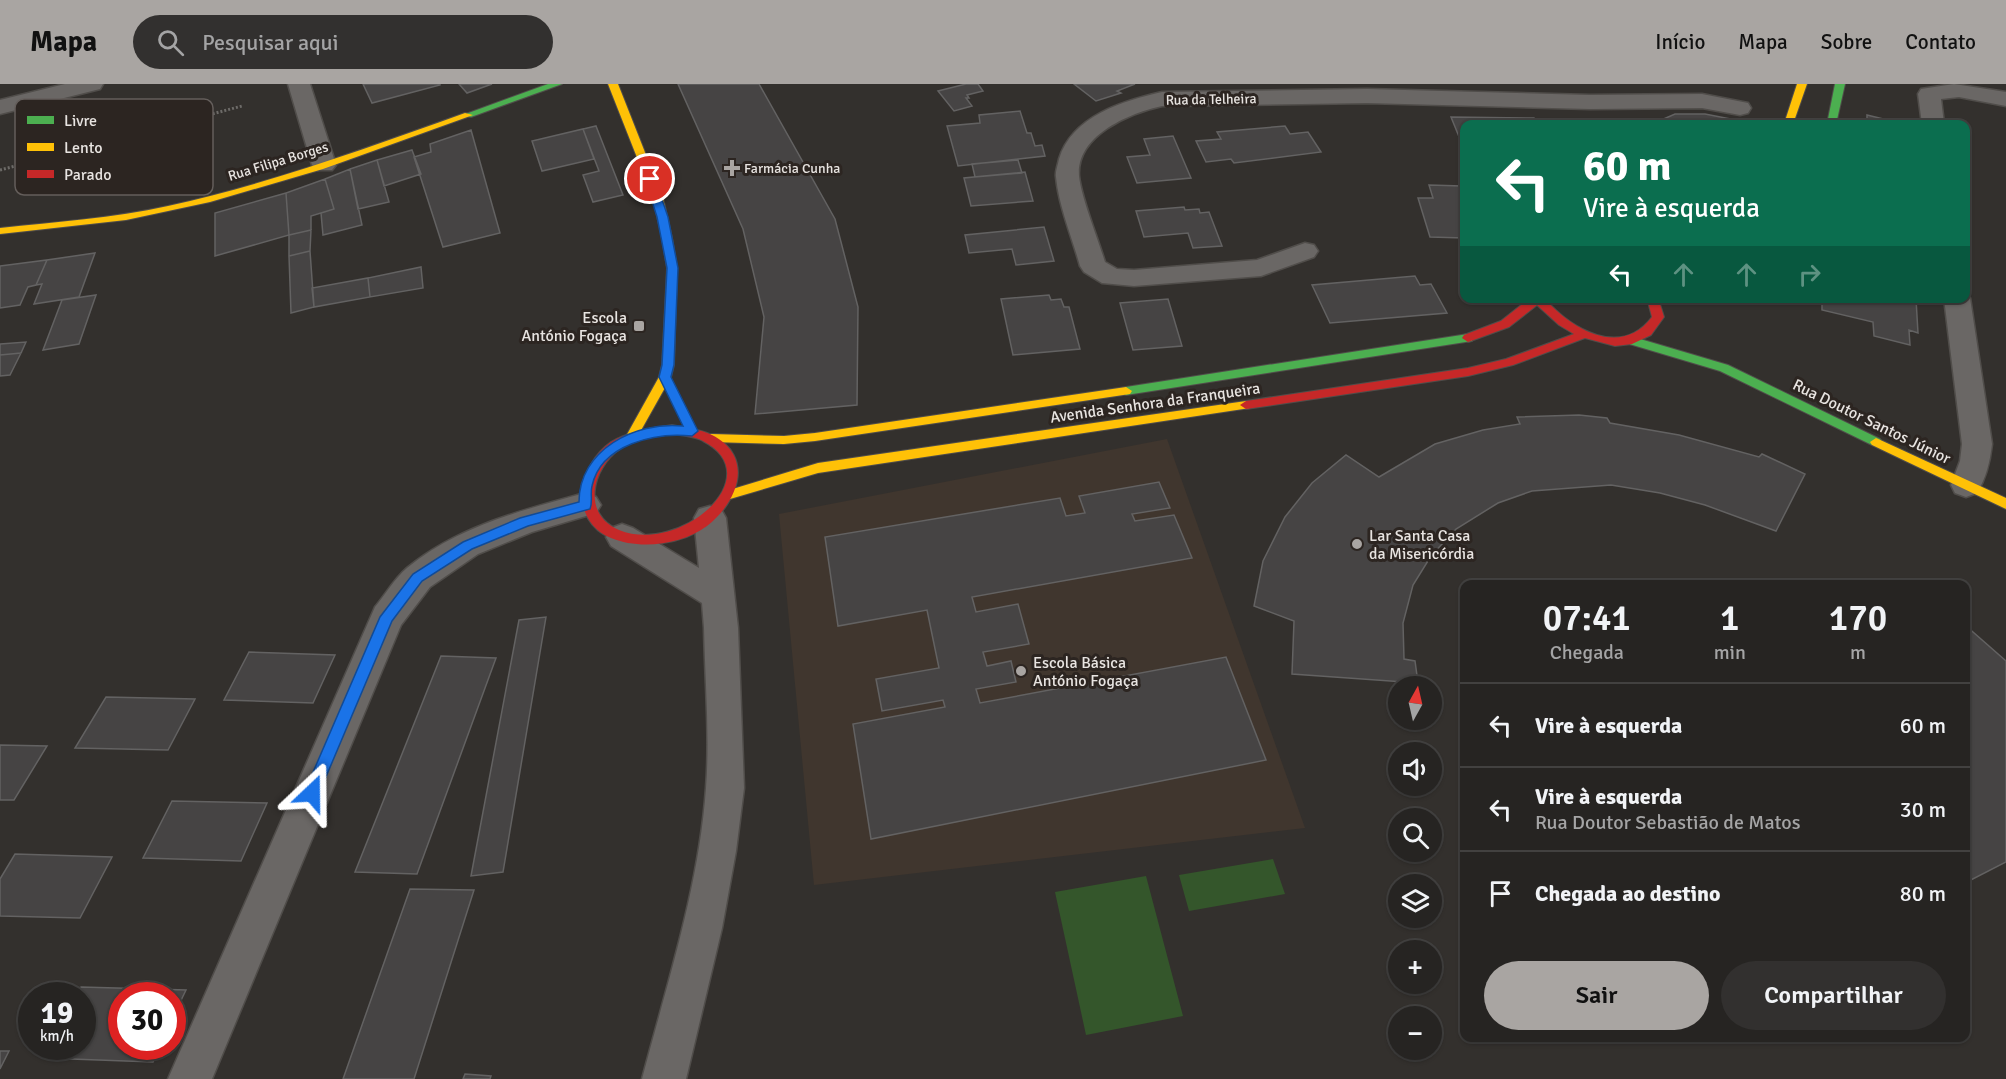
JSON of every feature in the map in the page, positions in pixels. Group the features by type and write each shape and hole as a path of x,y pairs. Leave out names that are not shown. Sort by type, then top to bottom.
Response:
{"street":[{"path":"32,99 92,84"},
{"path":"299,84 324,165"},
{"name":"Rua Filipa Borges","path":"0,231 166,210 244,190 324,165 557,84"},
{"path":"614,84 658,198 668,238 672,268 668,365 665,377 631,438"},
{"path":"1789,120 1802,84"},
{"path":"1832,120 1840,84"},
{"path":"1932,120 1929,94 1959,90 2006,99"},
{"name":"Rua da Telheira","path":"1305,252 1261,268 1134,278 1111,277 1093,266 1067,176 1074,150 1089,132 1112,115 1162,99 1367,96 1588,113 1702,101 1740,108"},
{"path":"0,107 15,103"},
{"name":"Avenida Senhora da Franqueira","path":"711,438 784,440 815,437 1445,343 1482,335 1512,322 1533,303"},
{"path":"1540,303 1554,320 1582,335"},
{"path":"1958,303 1977,444 1975,461 1966,485"},
{"path":"1630,340 1652,330 1660,308"},
{"name":"Rua Doutor Santos Júnior","path":"1582,335 1608,341 1630,340 1724,368 2006,504"},
{"name":"Avenida Senhora da Franqueira","path":"730,494 818,468 1468,372 1509,362 1582,335"},
{"name":"Rua Doutor Santos Júnior","path":"1701,348 1724,368"},
{"path":"665,377 674,395"},
{"path":"683,413 692,431"},
{"path":"622,537 644,540 667,538 690,531 710,518 730,494 734,478 732,462 724,449 711,438 692,431 672,429 631,438 609,450 594,467 585,486 585,505 592,519 605,530 622,537 718,596"},
{"path":"190,1079 387,617 418,578 467,546 524,522 585,505"},
{"path":"664,1079 702,928 717,851 725,788 722,628 710,518"}],"path":[{"path":"213,114 242,106"},
{"path":"0,170 15,166"}],"shaded area":[{"name":"Escola Básica António Fogaça","path":"1167,439 1305,828 814,885 779,514"}],"green space":[{"path":"1273,859 1285,894 1189,911 1179,875"},
{"path":"1146,876 1183,1016 1086,1035 1055,892"}],"building":[{"path":"363,84 440,84 440,85 372,103"},
{"path":"459,84 492,84 467,93"},
{"path":"678,84 759,84 835,219 858,307 857,405 755,414 764,317 743,229"},
{"path":"966,84 978,84 983,91 967,95 969,98 966,98 972,106 954,111 938,91"},
{"path":"1074,84 1135,84 1117,91 1121,93 1096,101"},
{"path":"1020,111 1027,133 1031,133 1035,146 1042,145 1045,156 958,166 947,126 980,123 979,115"},
{"path":"1675,114 1705,114 1736,120 1661,120"},
{"path":"1867,115 1888,120 1867,120"},
{"path":"1451,117 1534,118 1535,120 1460,120 1460,139"},
{"path":"596,126 623,195 593,202 583,175 599,171 583,129"},
{"path":"1285,126 1290,134 1308,132 1321,152 1234,163 1231,159 1206,162 1196,141 1221,139 1217,132"},
{"path":"583,129 594,159 542,171 532,141"},
{"path":"471,130 500,233 443,247 414,157 431,152 430,144"},
{"path":"1173,136 1191,178 1137,183 1127,157 1150,155 1144,139"},
{"path":"412,150 421,174 384,186 377,160"},
{"path":"377,160 389,202 358,209 350,169"},
{"path":"1018,160 1022,173 975,177 972,164"},
{"path":"350,169 362,225 323,235 321,213 334,209 325,179"},
{"path":"1025,172 1033,201 971,206 964,178"},
{"path":"325,179 334,209 311,216 311,230 289,235 286,193"},
{"path":"1429,185 1460,186 1460,238 1430,237 1418,198 1433,198"},
{"path":"286,193 289,235 215,256 215,213"},
{"path":"1184,207 1185,210 1199,209 1200,213 1209,212 1222,246 1193,248 1188,233 1144,237 1136,211"},
{"path":"1044,227 1054,261 1016,265 1012,249 969,253 965,235"},
{"path":"311,230 310,251 289,256 289,235"},
{"path":"310,251 314,307 291,313 289,256"},
{"path":"95,253 79,297 34,304 42,284 36,285 47,260"},
{"path":"47,260 36,285 28,287 20,305 0,308 0,266"},
{"path":"421,267 423,288 370,297 368,278"},
{"path":"1415,276 1420,285 1431,284 1447,313 1330,323 1312,285"},
{"path":"368,278 370,297 314,307 312,288"},
{"path":"96,295 79,344 43,350 62,300"},
{"path":"1049,295 1051,300 1061,299 1064,307 1069,307 1080,349 1013,355 1001,299"},
{"path":"1168,299 1182,346 1133,350 1120,303"},
{"path":"1822,303 1916,303 1918,333 1909,330 1910,345 1874,336 1873,322 1822,310"},
{"path":"26,342 21,353 0,355 0,344"},
{"path":"21,353 10,375 0,376 0,355"},
{"name":"Lar Santa Casa da Misericórdia","path":"1579,415 1607,418 1610,423 1679,435 1759,457 1762,454 1805,474 1776,531 1705,505 1660,493 1611,485 1532,491 1498,503 1456,529 1431,556 1413,585 1403,623 1404,659 1415,661 1417,676 1388,676 1388,681 1292,674 1294,621 1254,606 1263,561 1285,517 1312,483 1346,455 1379,477 1435,444 1483,430 1520,424 1517,417"},
{"path":"1159,482 1170,508 1132,514 1135,521 1174,515 1192,558 972,597 976,612 1018,604 1029,644 983,652 987,666 1011,661 1016,682 976,689 980,703 1226,657 1266,760 871,839 853,724 945,707 943,700 882,711 876,679 939,668 927,610 838,626 825,537 1060,498 1066,516 1085,513 1079,496"},
{"path":"546,617 503,872 471,876 519,620"},
{"path":"1970,629 2006,661 2006,862 1970,880"},
{"path":"249,652 335,655 313,703 224,700"},
{"path":"441,656 496,658 417,874 355,872"},
{"path":"106,697 195,699 168,750 75,748"},
{"path":"0,745 47,746 14,800 0,800"},
{"path":"172,801 267,803 241,861 143,858"},
{"path":"15,854 112,857 80,918 0,916 0,879"},
{"path":"410,889 474,890 414,1079 343,1079"},
{"path":"96,987 108,988 108,1060 154,1060 153,1062 96,1060"},
{"path":"0,1051 9,1051 0,1069"},
{"path":"465,1074 491,1076 490,1079 463,1079"}],"traffic: fast":[{"path":"468,115 557,84"},
{"path":"1832,120 1840,84"},
{"path":"1126,391 1468,338"},
{"path":"1630,340 1724,368 1876,442"}],"traffic: slow":[{"path":"613,84 658,198 672,268 668,365 665,377 631,438"},
{"path":"1789,120 1802,84"},
{"path":"0,231 126,217 206,200 319,167 468,115"},
{"path":"711,438 784,440 815,437 1126,391"},
{"path":"730,494 818,468 1246,405"},
{"path":"1876,442 2006,504"}],"traffic: jam":[{"path":"1468,338 1505,324 1532,303"},
{"path":"1541,303 1548,311 1580,332 1615,342 1632,340 1647,332 1658,317 1654,303"},
{"path":"1246,405 1468,372 1509,362 1582,335"},
{"path":"672,429 704,436 723,448 731,461 733,474 730,488 723,501 701,524 670,536 651,539 624,537 601,526 588,505 590,479 596,466 615,446 628,439 672,429"}],"place":[{"name":"Farmácia Cunha","path":"732,168"},
{"name":"Escola António Fogaça","path":"639,326"},
{"name":"Lar Santa Casa da Misericórdia","path":"1357,544"},
{"name":"Escola Básica António Fogaça","path":"1021,671"}],"route":[{"path":"312,793 387,617 418,578 467,546 524,522 585,505 585,486 594,467 609,450 631,438 672,429 692,431 665,377 668,365 672,268 663,217 650,179"}]}
